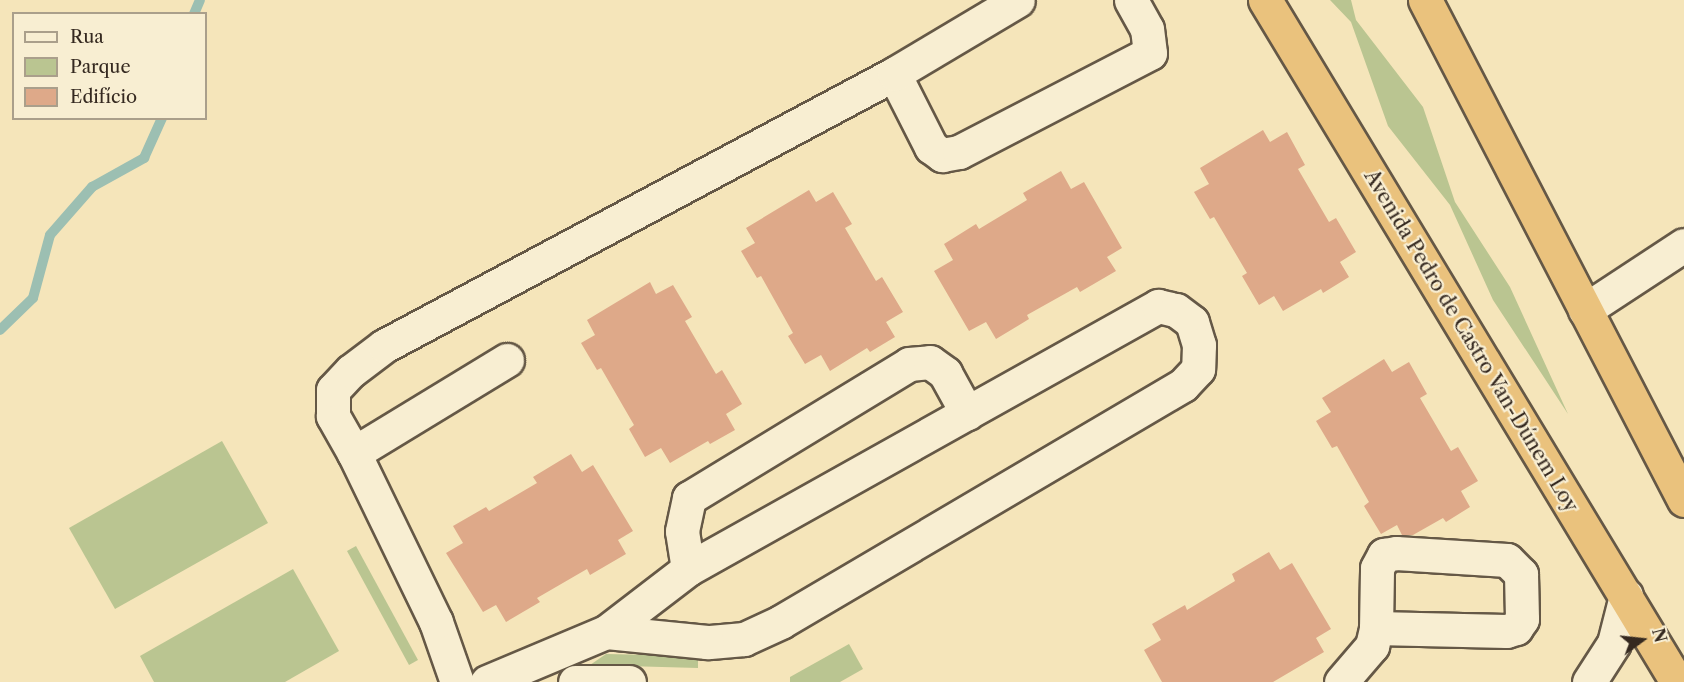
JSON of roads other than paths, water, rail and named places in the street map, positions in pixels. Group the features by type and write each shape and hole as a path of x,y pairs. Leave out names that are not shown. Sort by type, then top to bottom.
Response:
{"highway":[{"name":"Avenida Pedro de Castro Van-Dúnem Loy","path":"1265,0 1677,682"},
{"path":"1425,0 1684,500"}],"street":[{"path":"457,682 436,622 354,453 333,416 333,390 351,371 384,346 894,74 1018,0"},
{"path":"894,74 932,147 942,155 959,152 1150,53 1148,29 1131,0"},
{"path":"1585,310 1684,245"},
{"path":"487,682 606,632 688,569 1158,306 1176,310 1192,322 1199,345 1198,369 1183,385 781,622 744,639 706,642 606,632"},
{"path":"354,453 507,360"},
{"path":"688,569 682,531 688,498 909,364 930,362 945,373 968,413"},
{"path":"1588,682 1614,643 1626,596"},
{"path":"1341,682 1372,646 1376,628"},
{"path":"575,682 629,682"}],"waterway":[{"path":"195,12 200,0"},
{"path":"0,330 33,298 50,235 92,187 144,158 161,120"}]}
